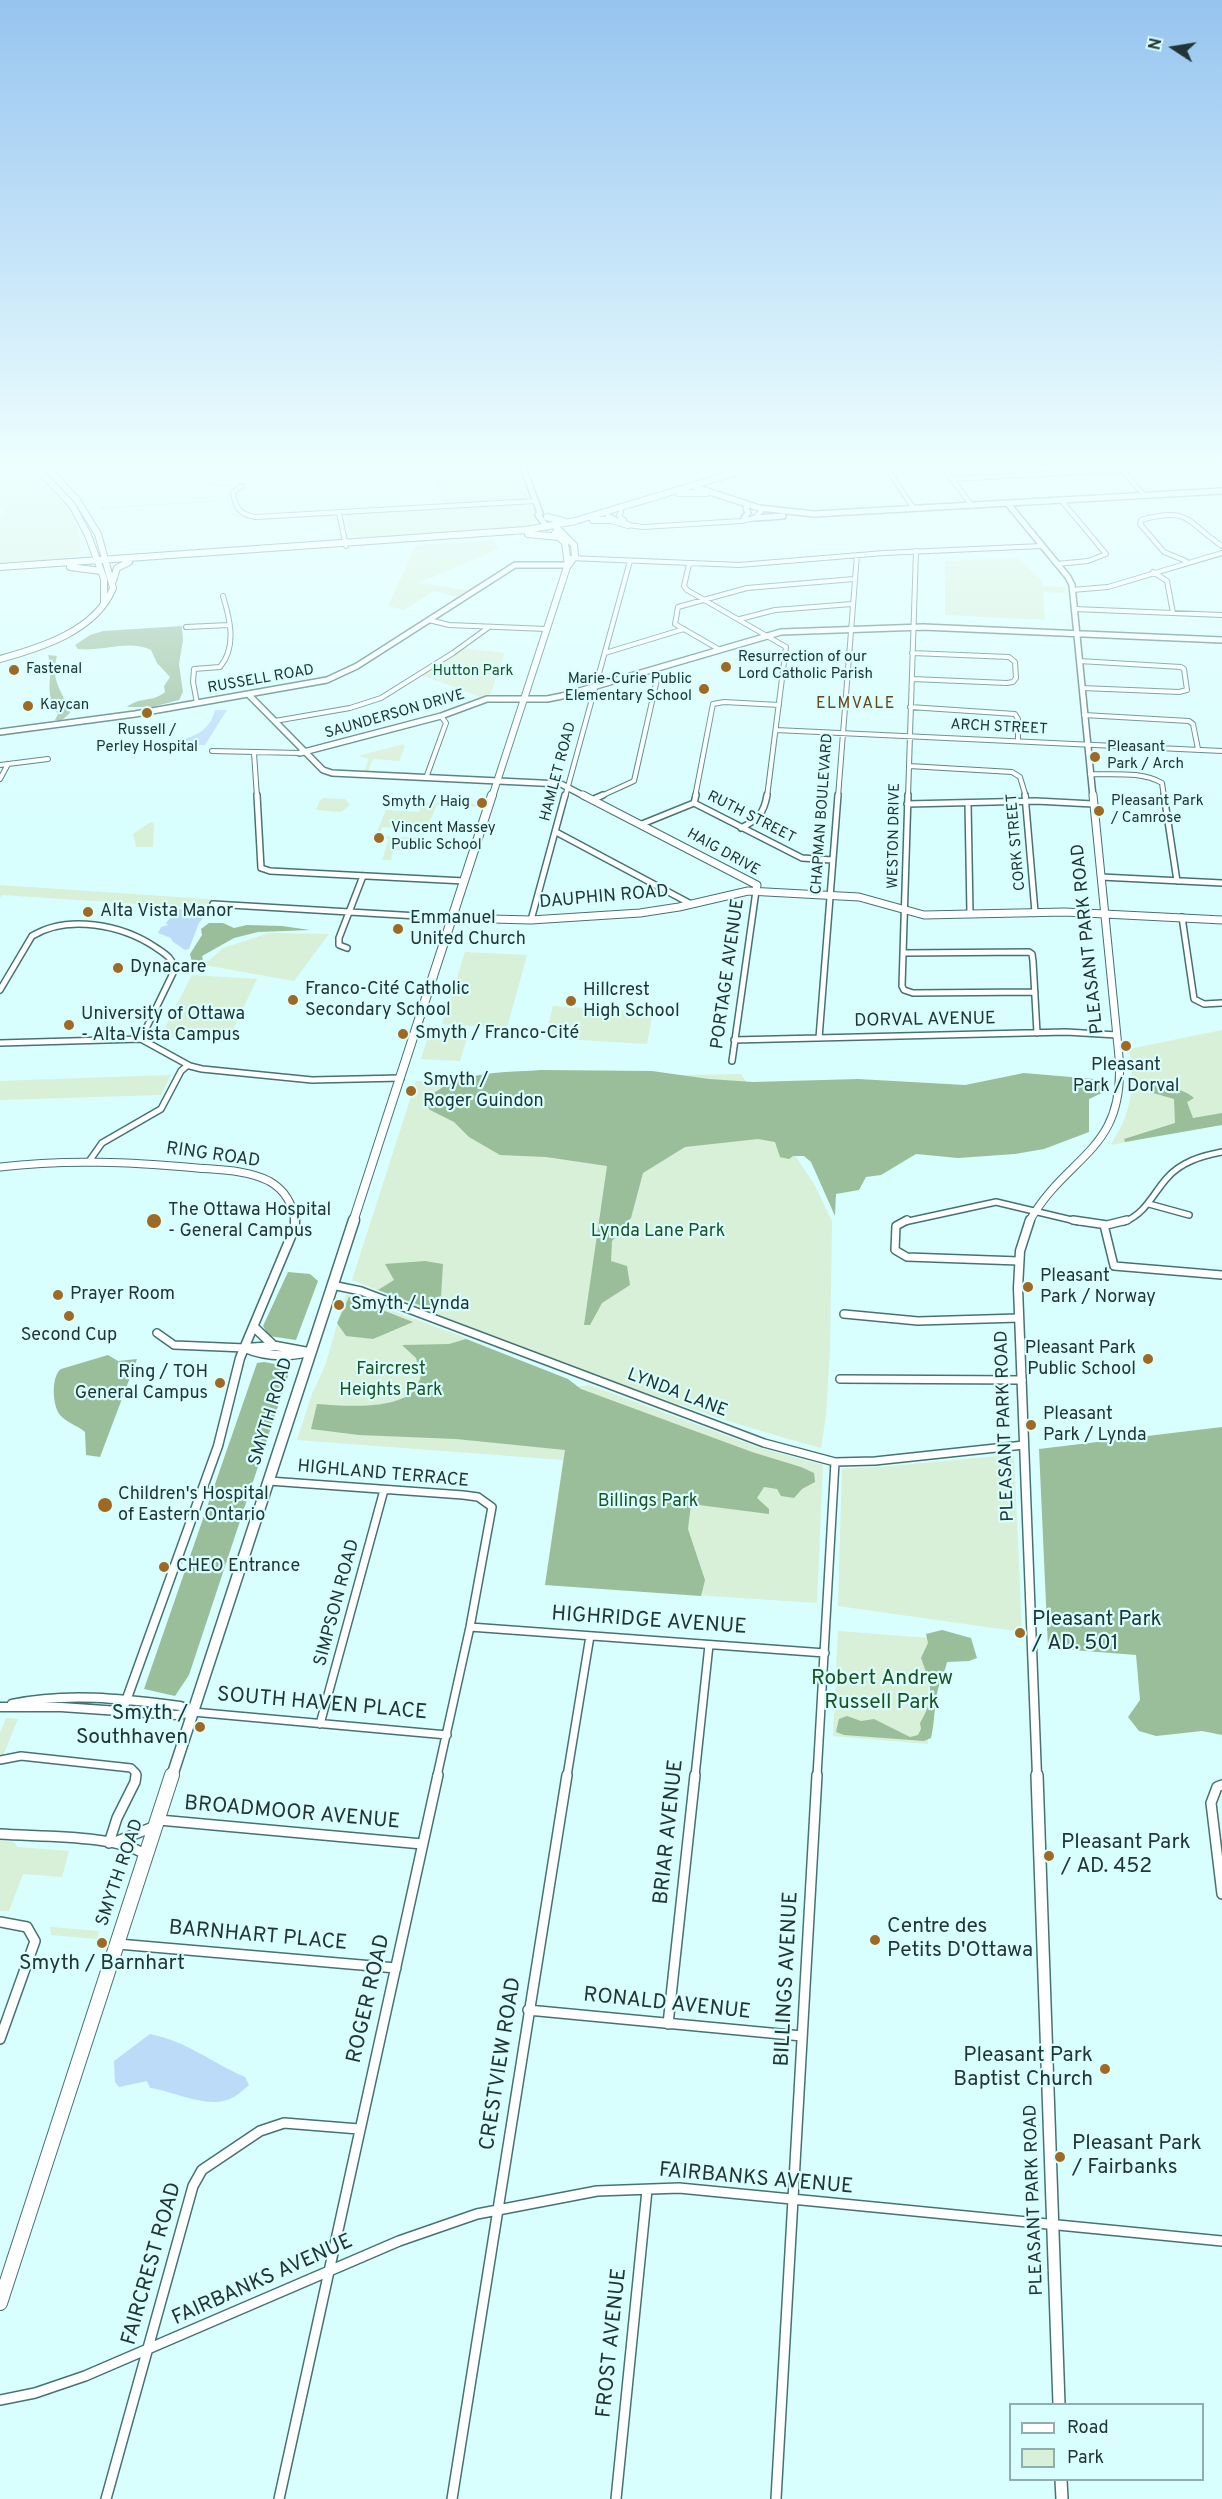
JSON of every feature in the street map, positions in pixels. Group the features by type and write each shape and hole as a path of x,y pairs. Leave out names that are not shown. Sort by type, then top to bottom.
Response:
{"main road":[{"path":"104,603 105,587"},
{"path":"0,659 64,637 88,620 112,593 113,587"},
{"name":"SMYTH ROAD","path":"0,2304 559,587"}],"street":[{"name":"RUSSELL ROAD","path":"0,732 316,683 345,672 482,587"},
{"name":"HAMLET ROAD","path":"531,920 623,587"},
{"path":"685,587 786,646 765,809 757,820 741,828"},
{"path":"720,650 684,630 674,621 676,609 703,599 747,588 763,587"},
{"name":"CHAPMAN BOULEVARD","path":"819,1038 841,732 852,629 853,587"},
{"name":"WESTON DRIVE","path":"914,587 902,986 908,992 1035,992"},
{"name":"PLEASANT PARK ROAD","path":"1059,2403 1048,2035 1019,1318 1019,1260 1026,1227 1106,1132 1119,1100 1117,1035 1071,587"},
{"path":"1072,590 1095,590 1106,587"},
{"path":"1168,587 1173,613"},
{"path":"197,703 193,682 194,669 224,665 230,647 229,625 223,596"},
{"path":"740,619 775,610 852,604"},
{"path":"1074,609 1222,615"},
{"path":"429,620 449,625 546,629"},
{"path":"186,627 229,625"},
{"path":"275,721 350,708 381,698 453,653 489,627"},
{"name":"SAUNDERSON DRIVE","path":"212,751 303,753 441,716 487,699 547,699 596,687 781,632 912,627 1222,640"},
{"path":"605,653 684,630"},
{"path":"912,653 1009,657 1016,662 1016,678 1013,682 912,679"},
{"path":"1079,661 1181,667 1184,669 1187,690 1179,692 1082,688"},
{"path":"594,800 634,781 658,675 654,670"},
{"name":"HAIG DRIVE","path":"249,695 303,753 323,770 332,773 561,784 757,885 756,891 869,899 924,915 1035,912 1222,920"},
{"path":"642,824 694,803 713,704 724,702 779,705"},
{"path":"910,707 1015,714 1018,719 1018,741"},
{"path":"1084,715 1189,721 1193,724 1198,749"},
{"path":"426,778 446,723 441,716"},
{"name":"ARCH STREET","path":"776,730 1222,751"},
{"path":"254,753 261,868 264,870 464,881"},
{"path":"0,765 48,759"},
{"path":"0,778 8,764"},
{"name":"CORK STREET","path":"909,766 1016,772 1022,778 1027,801 1035,912"},
{"path":"1090,774 1143,777 1157,779 1162,783 1177,881"},
{"path":"907,804 1027,801 1093,804"},
{"name":"RUTH STREET","path":"694,803 802,858 832,860"},
{"path":"968,803 970,914"},
{"path":"556,832 691,904"},
{"path":"347,948 339,945 339,938 363,876"},
{"path":"1101,877 1222,883"},
{"name":"DAUPHIN ROAD","path":"452,918 531,920 640,913 756,891"},
{"name":"PORTAGE AVENUE","path":"732,1061 756,891"},
{"path":"213,904 452,918"},
{"path":"1182,917 1194,996 1198,1002 1206,1005 1222,1003"},
{"path":"0,990 32,936 40,930 53,926 69,926 118,929 135,934 170,957 174,964 174,972 141,1039"},
{"path":"903,953 1029,952 1034,961 1037,1033"},
{"name":"DORVAL AVENUE","path":"734,1040 1037,1033 1117,1035"},
{"path":"0,1043 141,1039 188,1065 210,1070 312,1080 401,1078"},
{"path":"90,1160 102,1143 161,1109 181,1071 188,1065"},
{"path":"1019,1260 908,1257 895,1250 896,1226 908,1220 996,1202 1104,1225 1121,1223 1138,1216 1174,1170 1192,1160 1222,1152"},
{"name":"RING ROAD","path":"0,1167 90,1160 245,1174 266,1180 285,1193 294,1205 295,1227 245,1348 218,1446 122,1712"},
{"path":"1149,1204 1189,1215"},
{"path":"1104,1225 1114,1266 1222,1275"},
{"name":"LYNDA LANE","path":"332,1285 361,1291 764,1443 835,1462 875,1461 1024,1445"},
{"path":"844,1314 918,1321 1019,1318"},
{"path":"254,1327 262,1338 276,1347"},
{"path":"157,1333 174,1345 245,1348 294,1347 309,1352"},
{"path":"245,1348 255,1353 292,1356 309,1352"},
{"path":"840,1379 1022,1380"},
{"name":"BILLINGS AVENUE","path":"777,2499 835,1462"},
{"name":"HIGHLAND TERRACE","path":"269,1481 463,1495 478,1497 492,1507"},
{"name":"SIMPSON ROAD","path":"320,1724 384,1490"},
{"name":"ROGER ROAD","path":"279,2499 470,1627 492,1507"},
{"name":"HIGHRIDGE AVENUE","path":"470,1627 825,1653"},
{"name":"CRESTVIEW ROAD","path":"452,2499 528,2010 590,1636"},
{"name":"BRIAR AVENUE","path":"668,2024 709,1645"},
{"path":"3,1707 24,1701 63,1697 127,1700 180,1706 193,1712"},
{"path":"3,1707 177,1715 193,1712"},
{"name":"SOUTH HAVEN PLACE","path":"193,1712 447,1734"},
{"path":"0,1760 21,1756 131,1768 136,1773 135,1782 117,1818 112,1843"},
{"path":"1222,1785 1217,1787 1211,1803 1222,1894"},
{"path":"112,1843 158,1823"},
{"name":"BROADMOOR AVENUE","path":"158,1823 422,1844"},
{"path":"0,1834 112,1843 136,1848 146,1855"},
{"path":"0,1922 26,1926 32,1931 35,1941 0,2039"},
{"name":"BARNHART PLACE","path":"116,1944 396,1968"},
{"name":"RONALD AVENUE","path":"528,2010 802,2036"},
{"name":"FAIRCREST ROAD","path":"106,2499 193,2186 202,2170 260,2131 284,2123 359,2129"},
{"name":"FAIRBANKS AVENUE","path":"0,2400 55,2386 147,2352 399,2241 477,2214 597,2191 679,2188 1222,2241"},
{"name":"FROST AVENUE","path":"616,2499 647,2190"},
{"path":"1061,2481 1062,2499"}],"green space":[{"path":"397,587 444,587 468,590 457,597 434,591 404,610 388,606"},
{"path":"945,587 1065,587 1065,593 1043,592 1045,620 945,615"},
{"path":"182,626 183,640 179,664 183,692 179,700 152,707 127,707 165,692 164,686 170,677 157,663 151,650 133,646 78,649 75,645 90,635 103,631"},
{"name":"Hutton Park","path":"464,648 505,653 490,695 480,697 422,675"},
{"path":"48,655 57,656 56,679 70,713 62,720 55,720 58,714 51,697"},
{"path":"403,744 405,746 399,761 373,759 368,771 364,771 369,759 358,756"},
{"path":"324,798 345,799 350,805 341,812 316,810 320,800"},
{"path":"423,802 479,804 478,807 437,805 426,829 382,827 379,836 424,838 417,851 393,850 391,860 382,860 389,839 375,836 386,810 419,812"},
{"path":"151,822 154,824 153,847 136,847 133,834"},
{"path":"0,885 221,900 216,909 2,895 0,898"},
{"path":"209,923 223,923 234,928 247,925 310,930 258,932 234,938 202,956 208,965 204,969 196,970 190,954 202,935 201,929"},
{"path":"269,933 329,934 294,981 204,965 223,948"},
{"path":"465,952 527,955 507,1028 442,1024"},
{"path":"192,975 257,979 227,1042 160,1037"},
{"path":"553,1006 653,1012 647,1044 545,1038"},
{"path":"430,1030 469,1032 460,1061 421,1059"},
{"path":"1222,1030 1222,1124 1111,1145 1123,1123 1131,1094 1132,1067 1129,1049"},
{"path":"541,1070 652,1071 753,1082 858,1079 965,1085 1024,1073 1106,1080 1104,1092 1089,1099 1089,1132 1044,1149 1015,1154 958,1158 916,1154 881,1175 866,1177 859,1190 836,1194 835,1216 811,1162 804,1156 793,1156 789,1159 780,1157 775,1142 758,1139 685,1147 643,1173 631,1218 612,1241 611,1261 627,1266 630,1285 602,1303 590,1325 584,1325 607,1166 546,1157 500,1155 469,1137 454,1122 430,1110 425,1102 449,1084 463,1079 494,1073"},
{"name":"Lynda Lane Park","path":"741,1074 814,1184 832,1221 830,1350 826,1415 821,1448 643,1392 526,1349 352,1280 416,1081"},
{"path":"171,1075 161,1095 0,1100 0,1081"},
{"path":"1139,1084 1182,1091 1194,1098 1187,1102 1193,1118 1222,1113 1222,1125 1125,1142 1124,1139 1175,1123 1174,1099 1139,1089 1136,1086"},
{"path":"425,1261 443,1264 441,1296 432,1300 430,1309 378,1290 394,1280 385,1264"},
{"path":"288,1272 310,1274 318,1281 296,1340 269,1336 263,1326"},
{"name":"Billings Park","path":"346,1294 461,1336 571,1382 575,1387 589,1385 760,1448 823,1465 817,1603 545,1585 563,1460 297,1440 312,1394 325,1366"},
{"path":"349,1297 413,1322 373,1339 346,1336 337,1323"},
{"name":"Billings Park","path":"466,1339 568,1379 581,1389 752,1452 801,1467 814,1473 815,1482 802,1489 794,1498 781,1496 777,1489 764,1487 757,1498 769,1509 769,1514 691,1504 688,1529 705,1580 701,1596 545,1585 565,1450 456,1439 359,1435 311,1429 317,1404 367,1406 393,1402 413,1392 421,1376 416,1358 402,1345 449,1344"},
{"path":"108,1355 118,1361 137,1359 100,1457 86,1455 85,1432 60,1415 55,1405 54,1384 61,1369"},
{"path":"264,1362 291,1367 189,1675 175,1696 144,1689 257,1363"},
{"path":"1222,1427 1222,1735 1202,1731 1156,1736 1139,1731 1128,1717 1140,1700 1136,1655 1048,1648 1039,1449"},
{"path":"1014,1456 1022,1632 838,1606 842,1469"},
{"path":"942,1630 971,1638 977,1658 969,1661 947,1662 937,1695 931,1738 924,1741 844,1735 836,1732 839,1719 847,1716 861,1721 874,1719 910,1737 918,1735 930,1698 929,1684 921,1658 928,1643 926,1634"},
{"name":"Robert Andrew Russell Park","path":"838,1631 929,1638 928,1744 833,1736"},
{"path":"6,1718 18,1719 3,1756 0,1756 0,1733"},
{"path":"0,1840 14,1842 17,1847 69,1851 62,1877 23,1874 9,1911 0,1911"},
{"path":"50,1927 99,1931 97,1939 51,1935"}],"water":[{"path":"215,710 227,710 205,745 170,745 198,734 208,725"},
{"path":"178,909 208,912 199,923 189,949 185,950 171,938 158,933 161,927 168,925 166,923"},
{"path":"150,2034 188,2047 245,2077 249,2085 234,2097 214,2102 150,2088 147,2081 119,2087 115,2082 114,2061"}],"place":[{"name":"Resurrection of our Lord Catholic Parish","path":"726,667"},
{"name":"Fastenal","path":"14,670"},
{"name":"Marie-Curie Public Elementary School","path":"704,689"},
{"name":"Kaycan","path":"28,706"},
{"name":"Russell / Perley Hospital","path":"147,713"},
{"name":"Pleasant Park / Arch","path":"1095,757"},
{"name":"Smyth / Haig","path":"482,803"},
{"name":"Pleasant Park / Camrose","path":"1099,811"},
{"name":"Vincent Massey Public School","path":"379,838"},
{"name":"Alta Vista Manor","path":"88,912"},
{"name":"Emmanuel United Church","path":"398,929"},
{"name":"Dynacare","path":"118,968"},
{"name":"Franco-Cité Catholic Secondary School","path":"293,1000"},
{"name":"Hillcrest High School","path":"571,1001"},
{"name":"University of Ottawa - Alta Vista Campus","path":"69,1025"},
{"name":"Smyth / Franco-Cité","path":"403,1034"},
{"name":"Pleasant Park / Dorval","path":"1126,1046"},
{"name":"Smyth / Roger Guindon","path":"411,1091"},
{"name":"The Ottawa Hospital - General Campus","path":"154,1221"},
{"name":"Pleasant Park / Norway","path":"1028,1287"},
{"name":"Prayer Room","path":"58,1295"},
{"name":"Smyth / Lynda","path":"339,1305"},
{"name":"Second Cup","path":"69,1316"},
{"name":"Pleasant Park Public School","path":"1148,1359"},
{"name":"Ring / TOH General Campus","path":"220,1383"},
{"name":"Pleasant Park / Lynda","path":"1031,1425"},
{"name":"Children's Hospital of Eastern Ontario","path":"105,1505"},
{"name":"CHEO Entrance","path":"164,1567"},
{"name":"Pleasant Park / AD. 501","path":"1020,1633"},
{"name":"Smyth / Southhaven","path":"200,1727"},
{"name":"Pleasant Park / AD. 452","path":"1049,1856"},
{"name":"Centre des Petits D'Ottawa","path":"875,1940"},
{"name":"Smyth / Barnhart","path":"102,1943"},
{"name":"Pleasant Park Baptist Church","path":"1105,2069"},
{"name":"Pleasant Park / Fairbanks","path":"1060,2157"}],"district":[{"name":"ELMVALE","path":"856,705"}],"park label":[{"name":"Faircrest Heights Park","path":"391,1380"}]}
